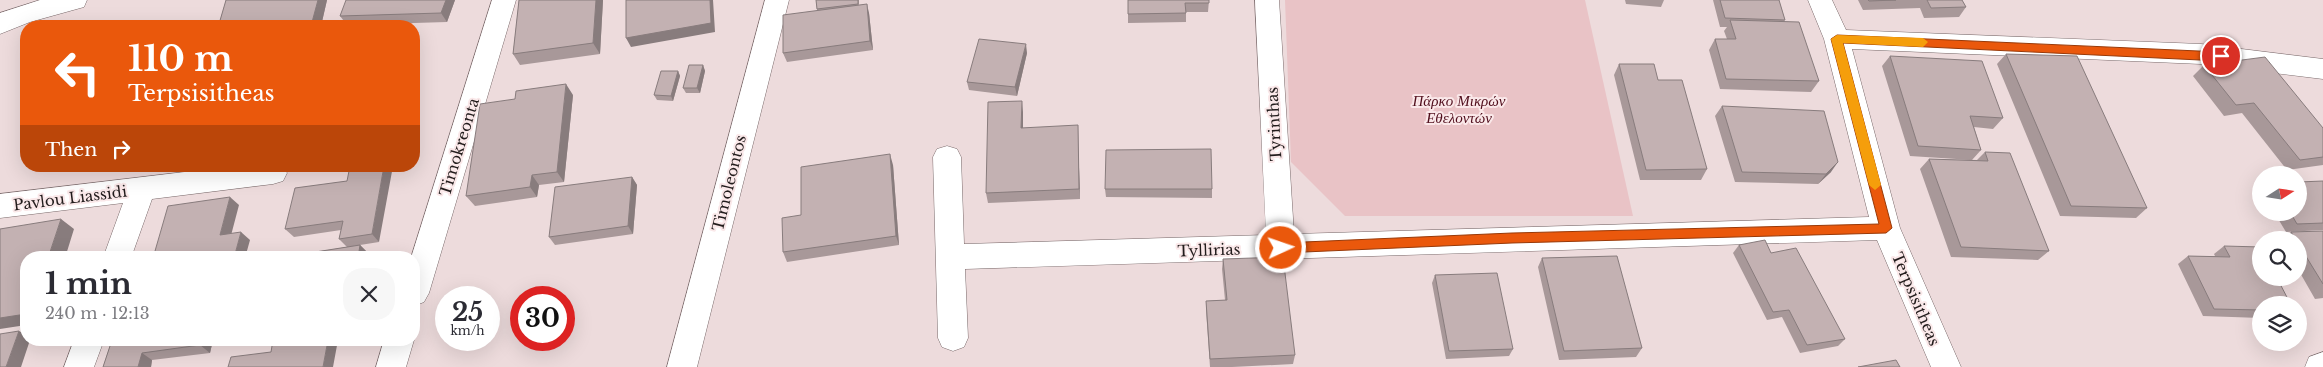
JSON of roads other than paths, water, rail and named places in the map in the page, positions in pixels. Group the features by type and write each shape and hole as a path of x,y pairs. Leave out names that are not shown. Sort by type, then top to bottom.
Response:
{"street":[{"path":"0,24 23,14 75,0"},
{"name":"Timokreonta","path":"420,273 504,0"},
{"name":"Timoleontos","path":"682,367 777,0"},
{"name":"Tyrinthas","path":"1267,0 1281,248"},
{"name":"Terpsisitheas","path":"1820,0 1837,39 1886,228 1946,367"},
{"path":"1837,39 2201,54 2322,72"},
{"path":"947,157 953,338"},
{"name":"Pavlou Liassidi","path":"0,206 273,173"},
{"name":"Pavlou Liassidi","path":"119,251 141,190"},
{"name":"Tyllirias","path":"950,257 1886,228"},
{"path":"79,367 87,346"},
{"path":"391,367 397,346"}],"park label":[{"name":"Πάρκο Μικρών Εθελοντών","path":"1459,108"}]}
